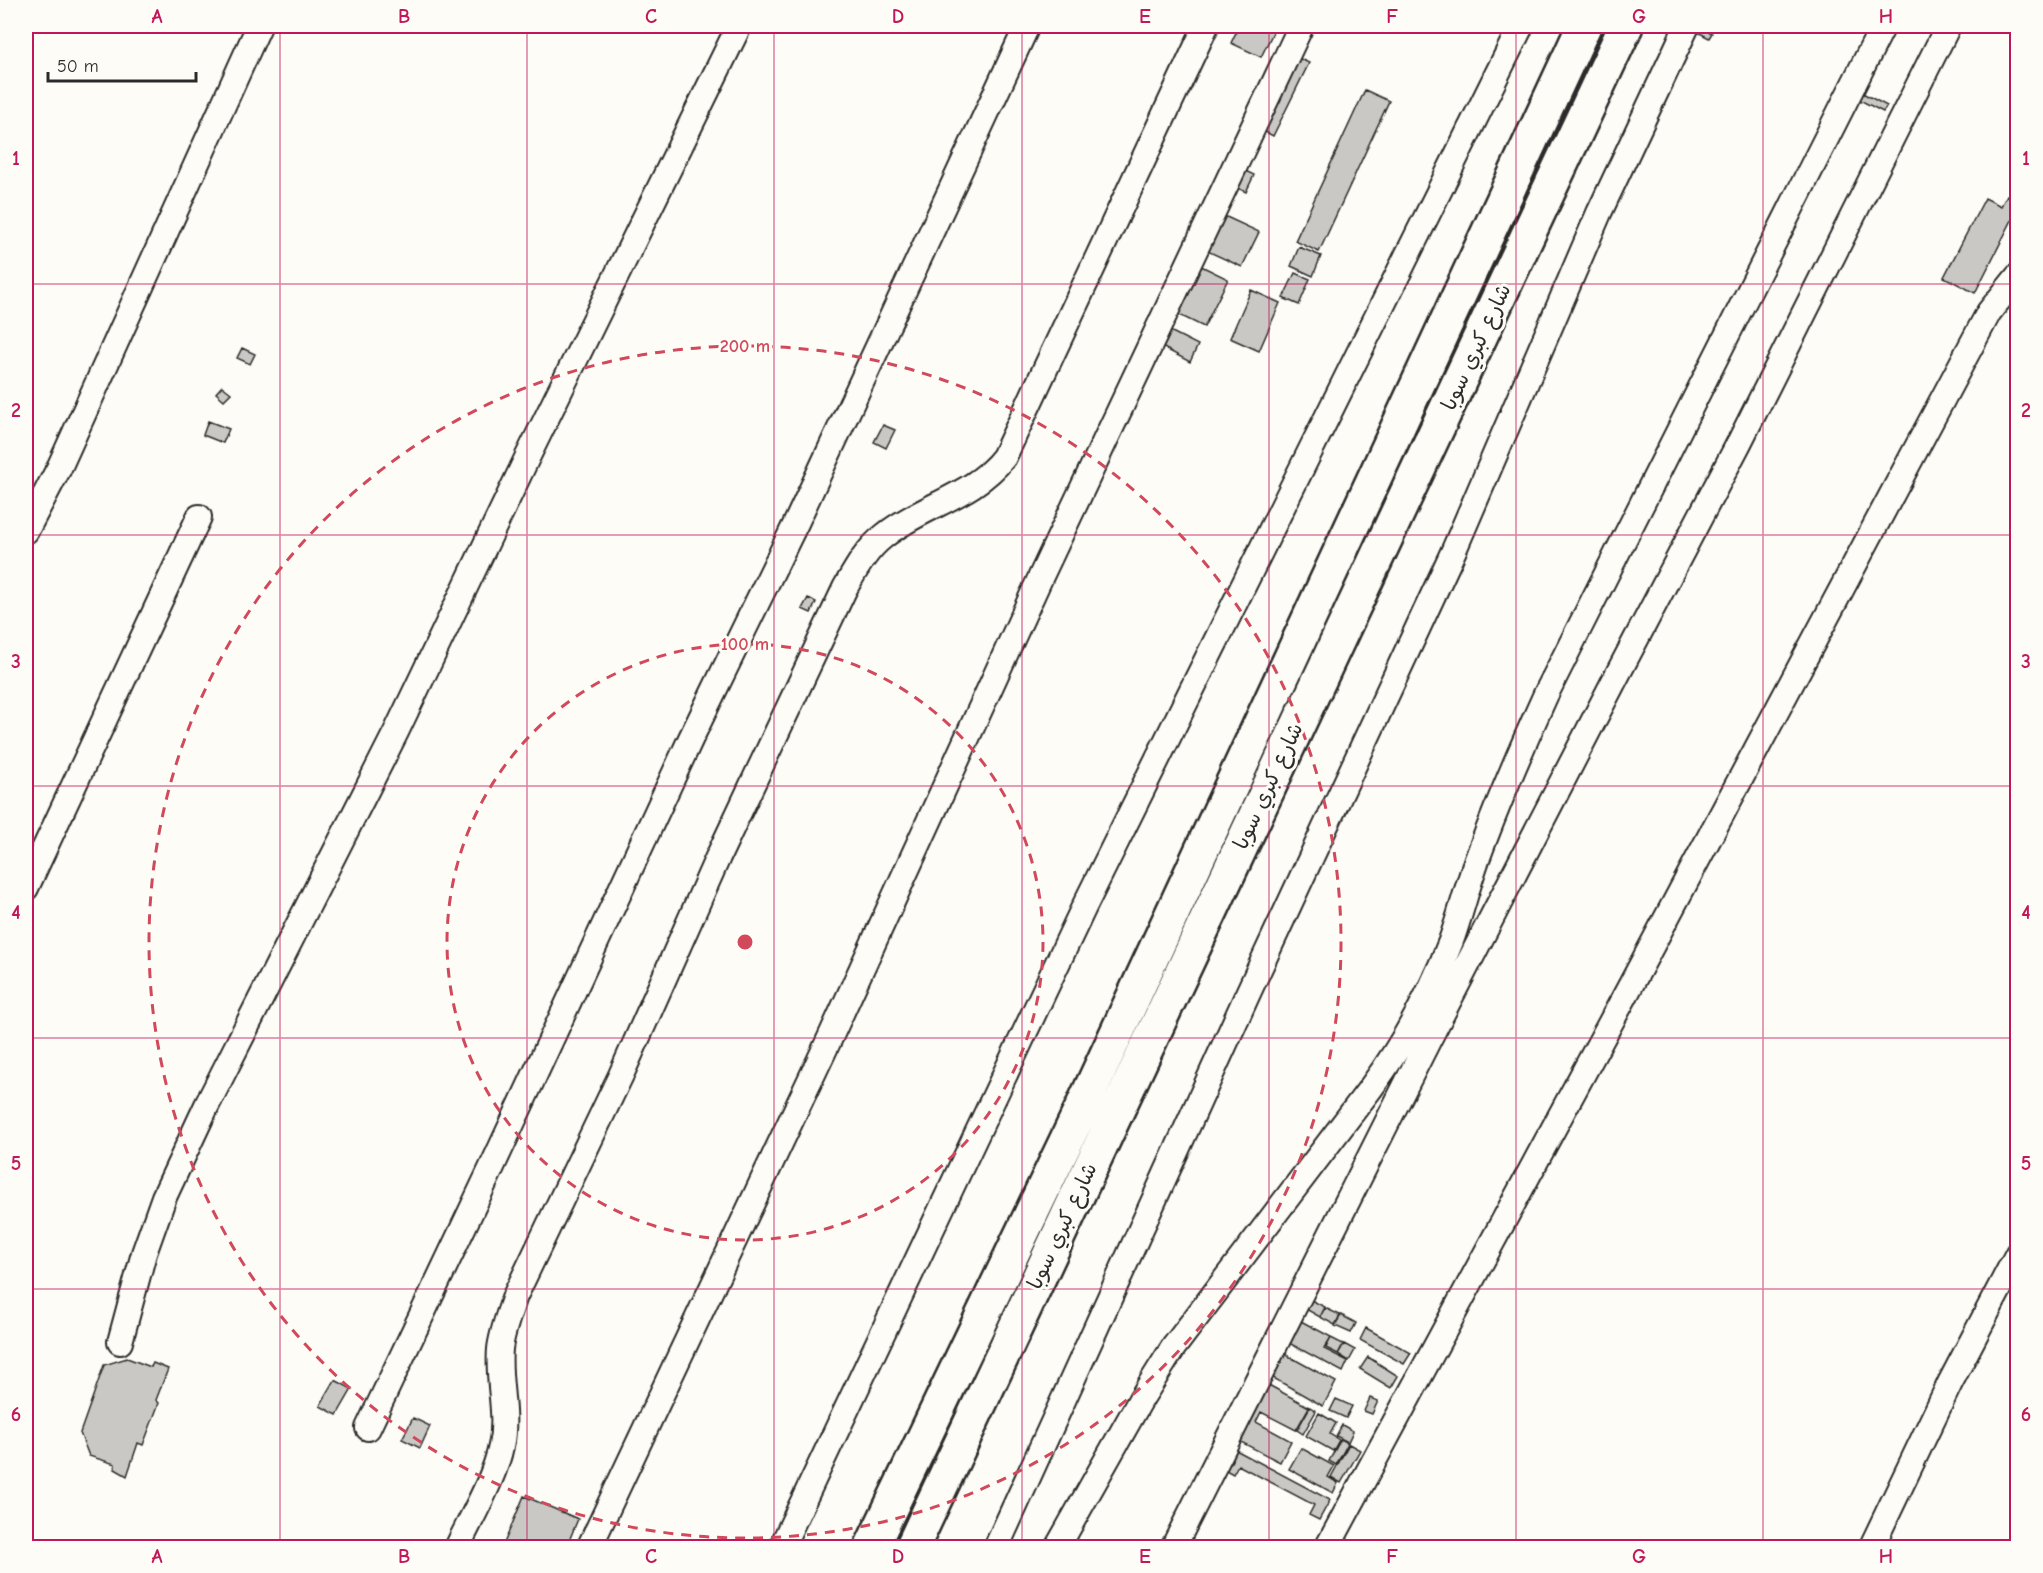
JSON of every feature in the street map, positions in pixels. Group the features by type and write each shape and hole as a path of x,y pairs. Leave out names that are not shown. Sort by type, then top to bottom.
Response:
{"highway":[{"name":"شارع كبري سوبا","path":"872,1548 1087,1097 1584,26"},
{"name":"شارع كبري سوبا","path":"912,1548 1626,26"}],"street":[{"path":"26,531 59,468 259,26"},
{"path":"120,1342 144,1253 160,1208 202,1115 396,732 527,458 739,26"},
{"path":"368,1428 496,1158 690,738 796,523 1027,26"},
{"path":"457,1548 496,1464 501,1446 503,1428 500,1351 504,1327 515,1296 629,1058 718,857 845,588 867,552 882,537 980,481 993,471 1004,457 1206,26"},
{"path":"589,1548 829,1040 1042,574 1301,26"},
{"path":"781,1548 1084,907 1521,26"},
{"path":"996,1548 1249,991 1454,550 1599,213 1687,26"},
{"path":"1057,1548 1141,1399 1173,1348 1394,1057 1412,1026 1450,941 1478,857 1512,768 1541,705 1883,26"},
{"path":"1173,1548 1424,1049 1739,443 1947,26"},
{"path":"1328,1548 1989,312 2018,276"},
{"path":"26,888 199,517"},
{"path":"1871,1548 1950,1383 2018,1253"}],"building":[{"path":"1239,26 1276,26 1261,57 1231,43"},
{"path":"1697,26 1712,33 1709,38 1694,30"},
{"path":"1292,55 1309,63 1273,136 1256,127"},
{"path":"1855,89 1887,106 1883,112 1852,96"},
{"path":"1365,90 1389,101 1319,252 1295,241"},
{"path":"1237,167 1254,175 1246,192 1229,184"},
{"path":"2007,195 2018,200 2018,205 1975,293 1944,277 1985,198 2001,206"},
{"path":"1220,214 1259,232 1242,267 1203,249"},
{"path":"1299,247 1321,256 1313,276 1291,266"},
{"path":"1195,263 1228,279 1204,327 1171,311"},
{"path":"1295,273 1310,279 1299,305 1283,298"},
{"path":"1251,290 1280,303 1259,351 1230,338"},
{"path":"1166,329 1198,345 1190,362 1158,345"},
{"path":"242,348 255,354 250,364 237,358"},
{"path":"222,386 231,393 224,400 216,393"},
{"path":"208,421 229,429 223,443 203,435"},
{"path":"883,425 895,430 886,448 874,442"},
{"path":"808,598 816,602 811,613 802,609"},
{"path":"1309,1299 1325,1307 1320,1317 1304,1308"},
{"path":"1325,1308 1340,1315 1335,1325 1320,1317"},
{"path":"1341,1315 1356,1323 1351,1333 1335,1326"},
{"path":"1299,1320 1331,1337 1324,1349 1348,1361 1343,1372 1287,1342"},
{"path":"1366,1328 1411,1353 1404,1364 1360,1340"},
{"path":"1331,1338 1343,1344 1338,1354 1326,1348"},
{"path":"1344,1344 1355,1350 1349,1361 1338,1354"},
{"path":"1281,1352 1336,1382 1323,1406 1268,1375"},
{"path":"1368,1357 1398,1376 1391,1388 1360,1369"},
{"path":"127,1358 151,1367 153,1363 168,1369 156,1400 159,1403 143,1445 138,1443 127,1476 115,1469 115,1464 89,1456 80,1433 104,1365"},
{"path":"335,1380 352,1389 337,1415 320,1406"},
{"path":"1265,1383 1309,1407 1296,1430 1261,1412 1256,1422 1291,1441 1280,1462 1235,1439"},
{"path":"1370,1398 1378,1401 1372,1414 1364,1411"},
{"path":"1336,1399 1352,1406 1346,1418 1330,1411"},
{"path":"1310,1407 1316,1411 1303,1434 1297,1430"},
{"path":"1319,1413 1336,1423 1330,1434 1339,1440 1333,1451 1306,1436"},
{"path":"413,1418 430,1426 420,1448 402,1439"},
{"path":"1342,1425 1353,1431 1348,1442 1336,1436"},
{"path":"1341,1439 1348,1443 1336,1465 1329,1461"},
{"path":"1349,1444 1360,1450 1341,1483 1331,1477"},
{"path":"1232,1448 1330,1500 1319,1520 1309,1515 1314,1505 1238,1465 1233,1474 1222,1468"},
{"path":"1301,1448 1334,1466 1328,1477 1338,1483 1333,1493 1289,1469"},
{"path":"524,1496 578,1519 566,1548 502,1548"}]}
